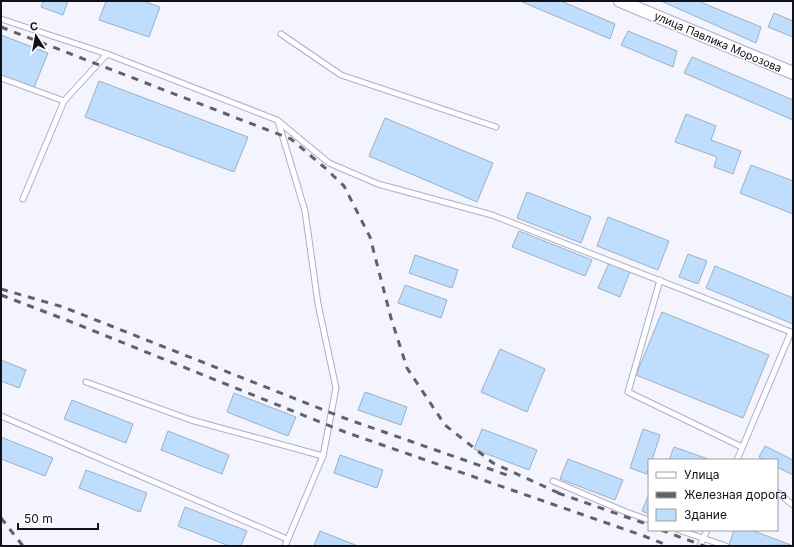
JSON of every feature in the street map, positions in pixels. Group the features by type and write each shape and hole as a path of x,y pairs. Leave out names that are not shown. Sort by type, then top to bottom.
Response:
{"street":[{"name":"улица Павлика Морозова","path":"620,1 793,73"}],"lane":[{"path":"1,19 107,54 277,120 329,163 378,184 492,215 791,332 738,459"},
{"path":"282,34 341,75 496,127"},
{"path":"23,199 64,102 107,54"},
{"path":"1,78 64,102"},
{"path":"277,120 305,211 318,304 336,388 323,456 285,546"},
{"path":"660,280 628,392 742,447"},
{"path":"86,382 191,420 323,456"},
{"path":"1,416 287,539"},
{"path":"553,481 626,512 648,520"},
{"path":"778,493 793,505"},
{"path":"682,531 726,546"},
{"path":"700,546 707,531"}],"building":[{"path":"43,1 68,1 63,15 41,7"},
{"path":"106,1 143,1 160,7 149,37 99,20"},
{"path":"520,1 561,1 615,24 610,39"},
{"path":"661,1 698,1 761,27 756,43"},
{"path":"774,13 793,21 793,37 768,27"},
{"path":"628,31 677,51 673,67 621,45"},
{"path":"1,35 48,53 33,90 1,77"},
{"path":"692,57 793,100 793,120 684,73"},
{"path":"99,81 248,137 234,172 85,117"},
{"path":"686,114 716,126 711,140 741,151 733,174 714,167 717,157 675,142"},
{"path":"385,118 493,163 477,202 369,156"},
{"path":"751,165 793,181 793,214 740,193"},
{"path":"527,192 591,217 581,243 517,218"},
{"path":"608,217 669,241 658,270 597,246"},
{"path":"519,231 592,260 585,276 512,247"},
{"path":"688,254 707,261 698,284 679,277"},
{"path":"415,255 458,270 452,288 409,273"},
{"path":"609,263 630,272 620,297 598,288"},
{"path":"715,266 793,298 793,324 706,288"},
{"path":"405,285 447,300 441,318 398,303"},
{"path":"662,312 769,355 743,418 636,375"},
{"path":"500,349 545,369 527,412 481,392"},
{"path":"1,360 26,370 19,388 1,381"},
{"path":"365,392 407,407 401,425 358,410"},
{"path":"234,393 296,417 288,436 227,412"},
{"path":"72,400 133,424 126,443 64,419"},
{"path":"482,429 537,450 529,470 474,449"},
{"path":"643,429 660,435 652,459 648,459 647,474 630,468"},
{"path":"168,431 229,455 222,474 161,450"},
{"path":"1,437 53,458 45,476 1,459"},
{"path":"765,446 793,460 793,475 778,468 778,459 762,459 759,457"},
{"path":"674,447 708,459 669,459"},
{"path":"340,455 383,470 377,488 334,473"},
{"path":"568,459 623,480 615,500 560,479"},
{"path":"86,470 147,493 140,512 79,488"},
{"path":"648,496 648,514 642,511"},
{"path":"185,507 247,531 241,546 229,546 178,526"},
{"path":"320,531 358,546 314,546"},
{"path":"734,531 754,531 791,545 731,546 729,545"}],"railway":[{"path":"1,27 291,139 344,186 370,237 391,318 407,368 445,425 493,463 563,495"},
{"path":"1,289 63,307 344,418 507,475"},
{"path":"1,295 345,432 669,546"},
{"path":"558,493 648,525"},
{"path":"1,518 23,546"},
{"path":"664,531 704,546"}]}
